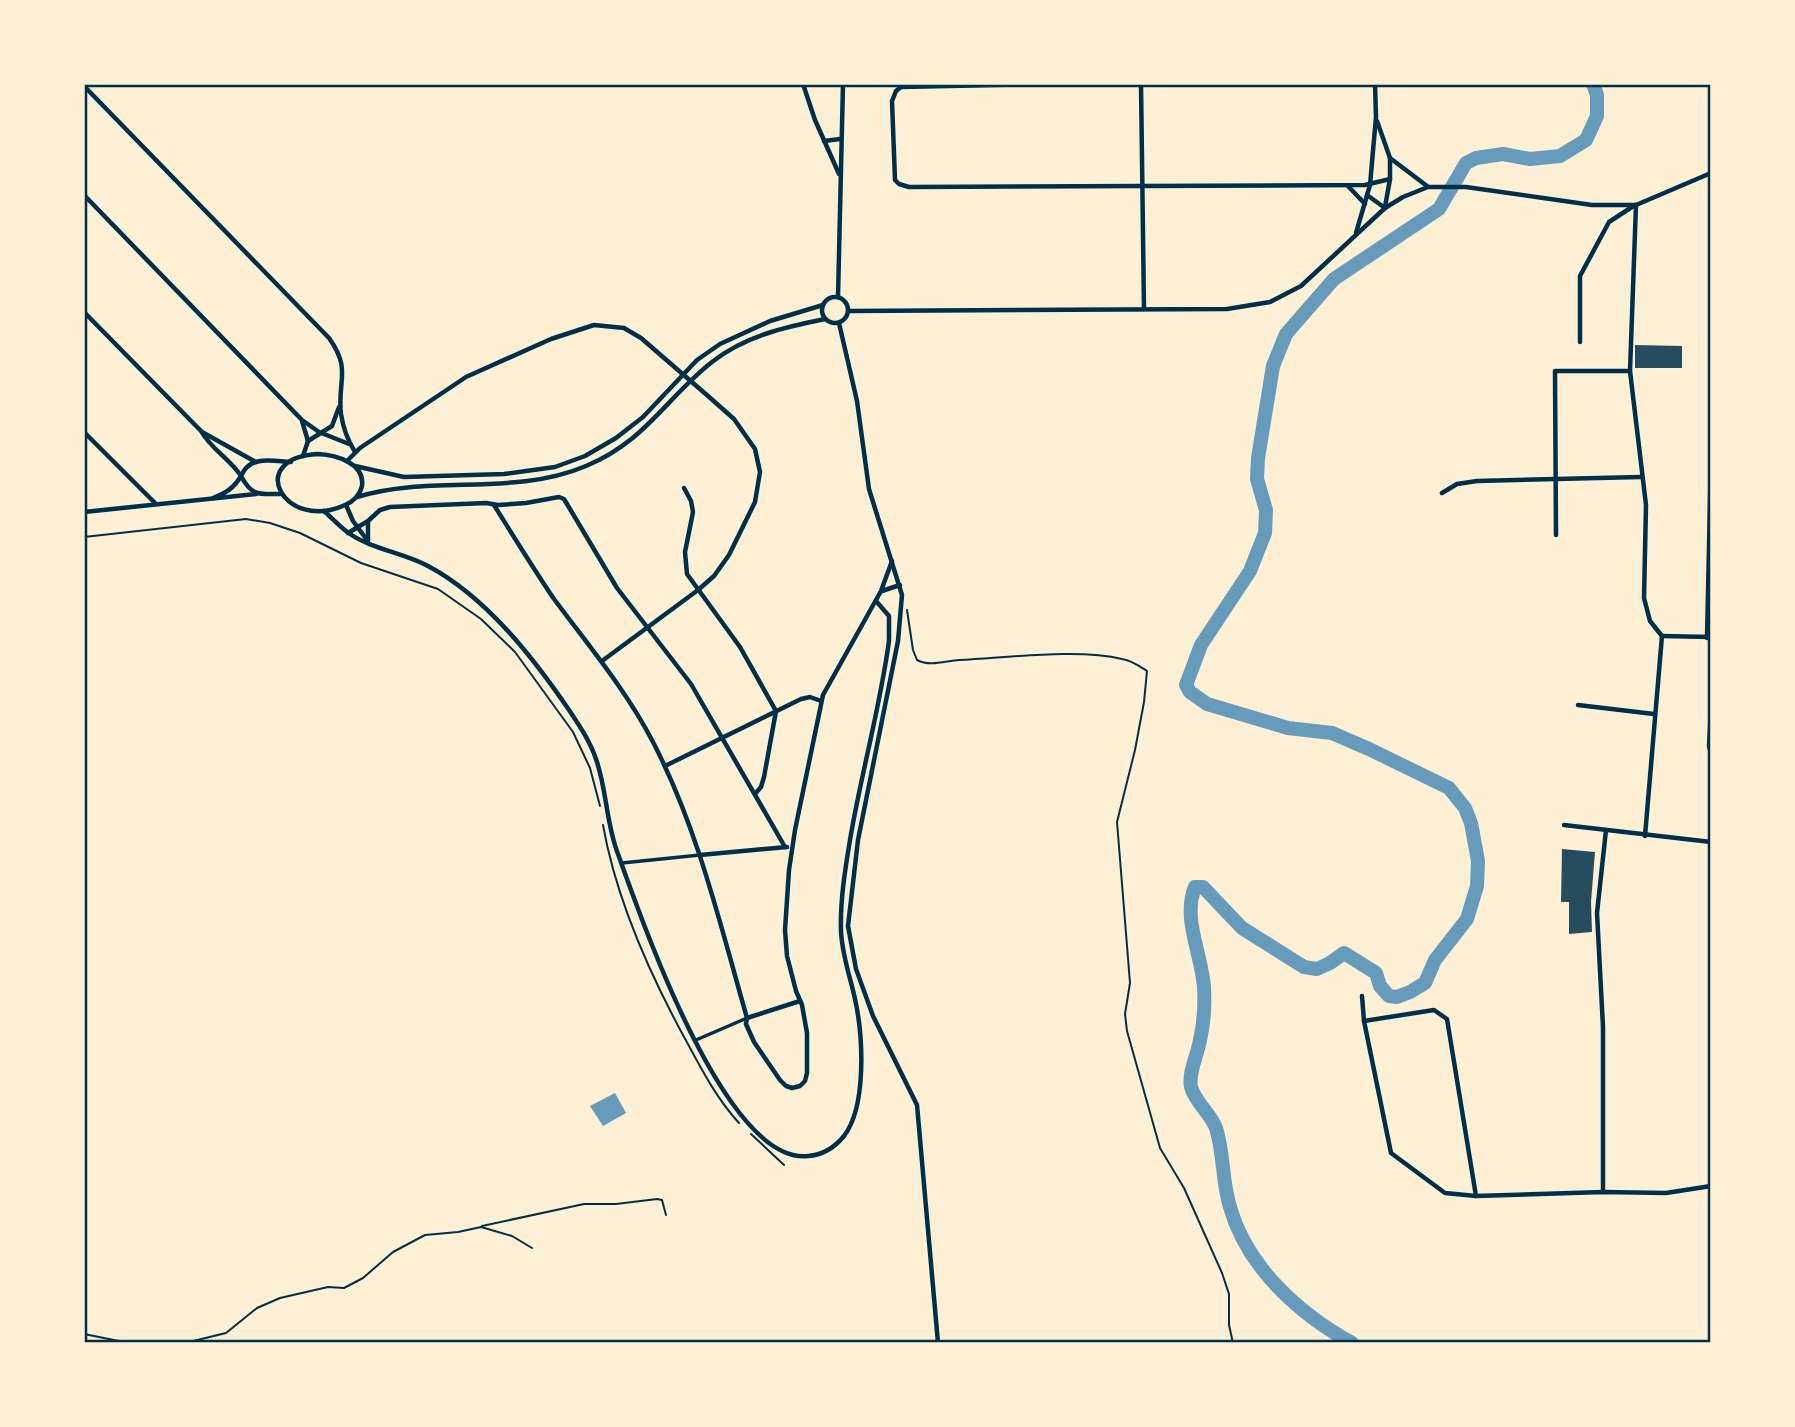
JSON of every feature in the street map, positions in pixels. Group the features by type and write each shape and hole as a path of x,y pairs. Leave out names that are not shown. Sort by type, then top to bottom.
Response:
{"street":[{"path":"803,84 841,178"},
{"path":"838,297 843,84"},
{"path":"1048,84 908,86 896,91 892,101 893,174 899,184 909,187 1370,185 1390,179"},
{"path":"1141,84 1144,309"},
{"path":"1355,234 1370,185 1376,117 1375,84"},
{"path":"84,86 329,338 340,353 343,367 341,415 355,452"},
{"path":"1376,117 1390,158 1385,208"},
{"path":"824,141 840,139"},
{"path":"1390,158 1428,187"},
{"path":"1580,342 1580,276 1609,222 1636,205 1711,173"},
{"path":"1347,185 1365,204"},
{"path":"848,311 1227,309 1270,302 1301,286 1385,208 1428,187 1466,187 1592,205 1636,205"},
{"path":"84,195 302,420 322,433 350,444"},
{"path":"1367,195 1385,208"},
{"path":"1636,205 1630,371 1646,505 1644,598 1650,621 1662,636 1645,836"},
{"path":"280,494 279,474 291,462 302,457 325,454 355,466 404,477 504,474 555,467 585,456 616,438 643,417 697,360 720,344 762,324 823,305 829,299 838,297 844,301 848,311 839,323 832,323 825,319 822,313 823,305"},
{"path":"84,312 201,432 211,446 231,463 248,488 256,494"},
{"path":"84,512 256,494 280,494 298,507 324,511 346,505 356,497 394,488 525,483 569,473 612,453 632,440 702,371 728,351 775,330 825,319"},
{"path":"839,323 858,401 869,489 902,595 898,641 858,840 848,926 856,969 873,1016 917,1105 938,1343"},
{"path":"347,461 355,452 466,377 551,339 594,325 624,328 641,338 708,396 747,435 759,461 760,478 755,502 729,555 714,576 602,661"},
{"path":"1556,535 1555,371 1630,371"},
{"path":"308,441 333,424 341,403"},
{"path":"302,420 308,441 302,457"},
{"path":"84,432 155,504"},
{"path":"201,432 254,461 291,462"},
{"path":"1662,636 1709,638 1711,455"},
{"path":"213,498 232,488 254,461"},
{"path":"355,466 362,482 356,497"},
{"path":"1442,493 1457,484 1555,478 1642,477"},
{"path":"684,488 693,512 685,552 685,567 690,579 740,647 776,711 764,777 755,794"},
{"path":"348,533 380,510 390,507 486,503 494,505 559,497 564,499 617,588 691,684 785,847"},
{"path":"346,505 368,541"},
{"path":"494,505 533,568 635,710 665,766 687,816 700,855 747,1018 746,1024 754,1042 780,1080 792,1088 805,1081 808,1060 807,1033 802,1005 787,956 785,930 792,848 821,701 876,601 892,561"},
{"path":"324,511 348,533 432,568 481,604 525,652 564,703 586,737 598,764 613,838 622,863 654,950 707,1064 732,1104 753,1128 782,1151 799,1157 822,1153 837,1143 848,1130 857,1103 860,1041 855,999 842,944 841,913 855,809 889,641 888,616 876,601"},
{"path":"368,521 368,541"},
{"path":"885,581 898,577"},
{"path":"881,591 900,585"},
{"path":"665,766 805,698 821,701"},
{"path":"1578,705 1654,714"},
{"path":"1711,708 1711,754"},
{"path":"1564,825 1711,842"},
{"path":"1603,1192 1603,1027 1597,913 1606,830"},
{"path":"622,863 792,848"},
{"path":"1362,996 1364,1021 1391,1153 1445,1193 1476,1196 1666,1193 1711,1186"},
{"path":"696,1040 747,1018 800,1001"},
{"path":"1364,1021 1434,1010 1447,1019 1476,1196"}],"path":[{"path":"84,537 246,519 270,523 317,540 361,564 439,589 493,629 528,670 582,747 596,789 606,844 619,883 643,950 674,1018 724,1105 738,1122 784,1165"},
{"path":"902,595 908,613 913,650 917,660 926,664 1025,657 1100,656 1124,659 1147,671 1135,750 1117,822 1130,983 1125,1014 1127,1031 1160,1148 1184,1188 1222,1273 1228,1294 1233,1343"},
{"path":"185,1343 226,1332 257,1308 280,1298 328,1287 344,1287 363,1278 393,1252 425,1235 458,1232 583,1204 616,1204 657,1199 662,1200 666,1215"},
{"path":"481,1227 512,1236 532,1248"},
{"path":"84,1334 119,1341 165,1343"}],"water":[{"path":"615,1093 626,1113 603,1126 590,1106"}],"building":[{"path":"1635,345 1682,346 1682,368 1635,368"},
{"path":"1562,849 1595,852 1591,902 1592,932 1569,934 1569,902 1561,902"}],"waterway":[{"path":"1352,1343 1313,1318 1278,1287 1249,1249 1230,1207 1216,1128 1196,1098 1190,1081 1199,1045 1204,1000 1203,975 1192,924 1192,899 1195,887 1203,887 1242,928 1304,967 1317,969 1344,953 1376,973 1380,986 1389,996 1397,997 1425,983 1435,960 1467,919 1477,886 1478,861 1471,823 1465,808 1449,788 1369,749 1332,733 1288,728 1207,704 1190,692 1186,685 1201,645 1250,571 1265,533 1266,510 1257,479 1258,458 1273,366 1286,334 1334,279 1439,209 1466,163 1476,158 1503,154 1530,159 1560,156 1586,140 1597,116 1597,95 1593,84"}]}
